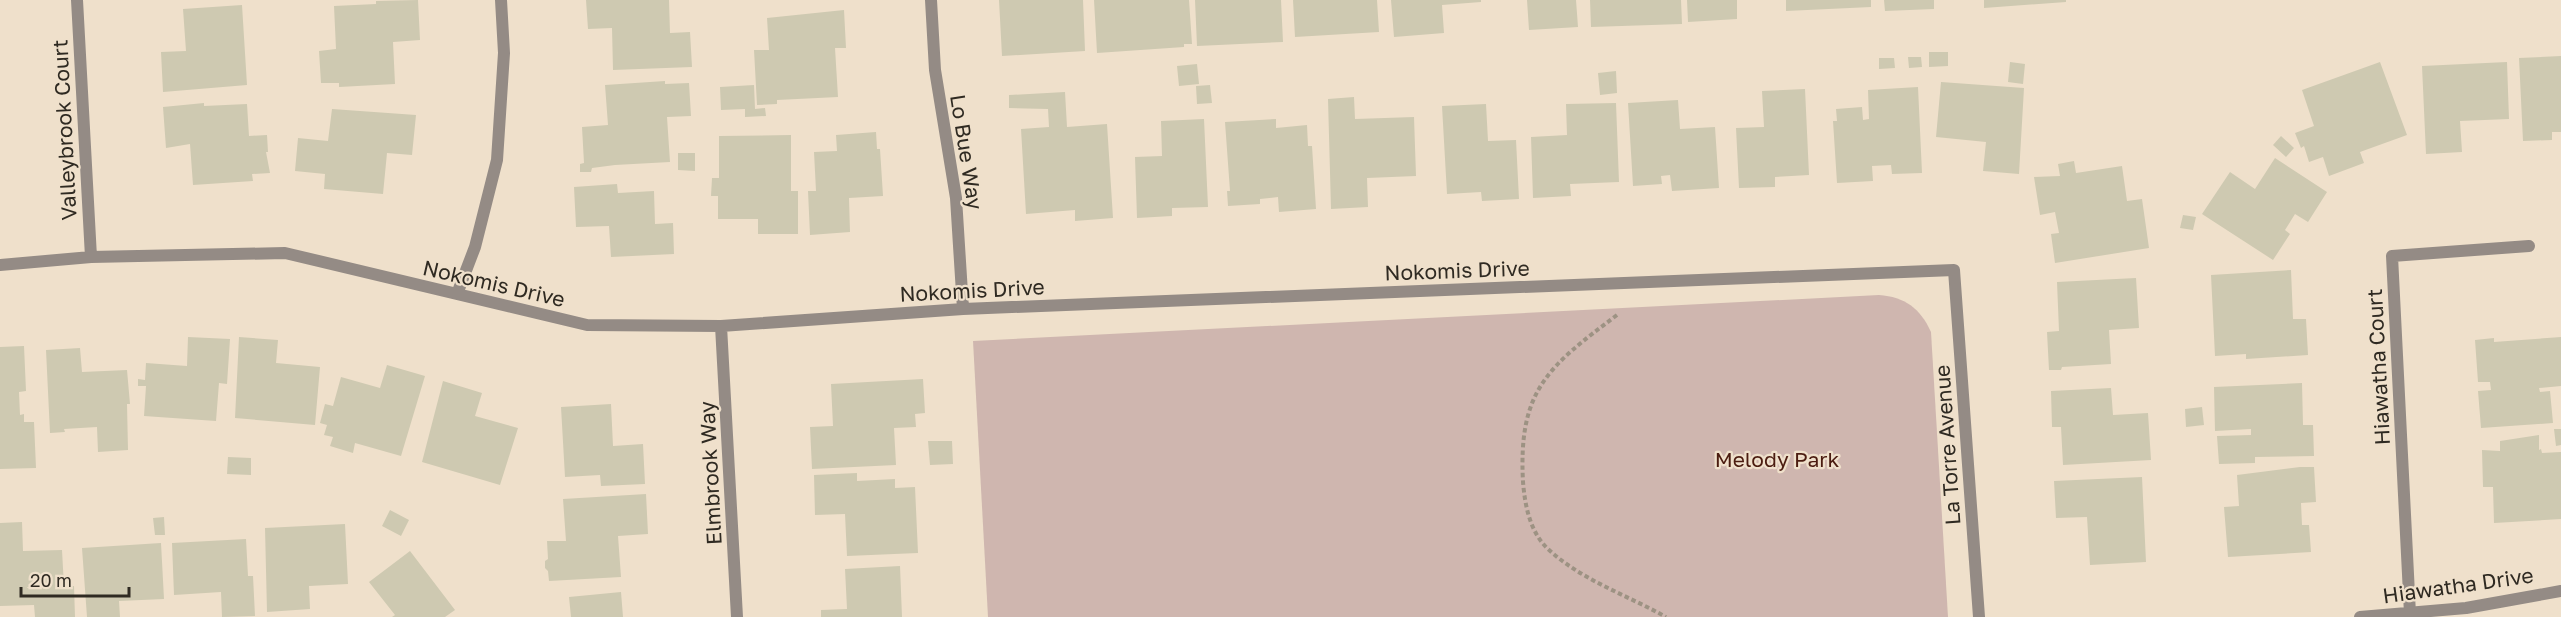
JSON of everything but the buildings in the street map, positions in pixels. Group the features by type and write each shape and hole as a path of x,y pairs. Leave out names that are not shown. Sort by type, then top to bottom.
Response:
{"street":[{"name":"Valleybrook Court","path":"76,0 91,257"},
{"path":"457,294 475,247 497,160 504,53 501,0"},
{"name":"Lo Bue Way","path":"932,0 934,70 956,198 963,309"},
{"name":"Hiawatha Court","path":"2410,614 2392,256 2529,246"},
{"name":"Nokomis Drive","path":"0,265 91,257 285,253 587,325 721,326 963,309 1954,270"},
{"name":"La Torre Avenue","path":"1954,270 1979,617"},
{"name":"Elmbrook Way","path":"721,326 737,617"},
{"name":"Hiawatha Drive","path":"2360,617 2466,608 2561,591"}],"path":[{"path":"1617,315 1567,353 1545,378 1530,406 1522,435 1524,499 1536,534 1546,548 1563,562 1666,617"}],"green space":[{"name":"Melody Park","path":"1879,295 1897,298 1911,305 1922,316 1931,332 1948,617 988,617 973,341"}]}
